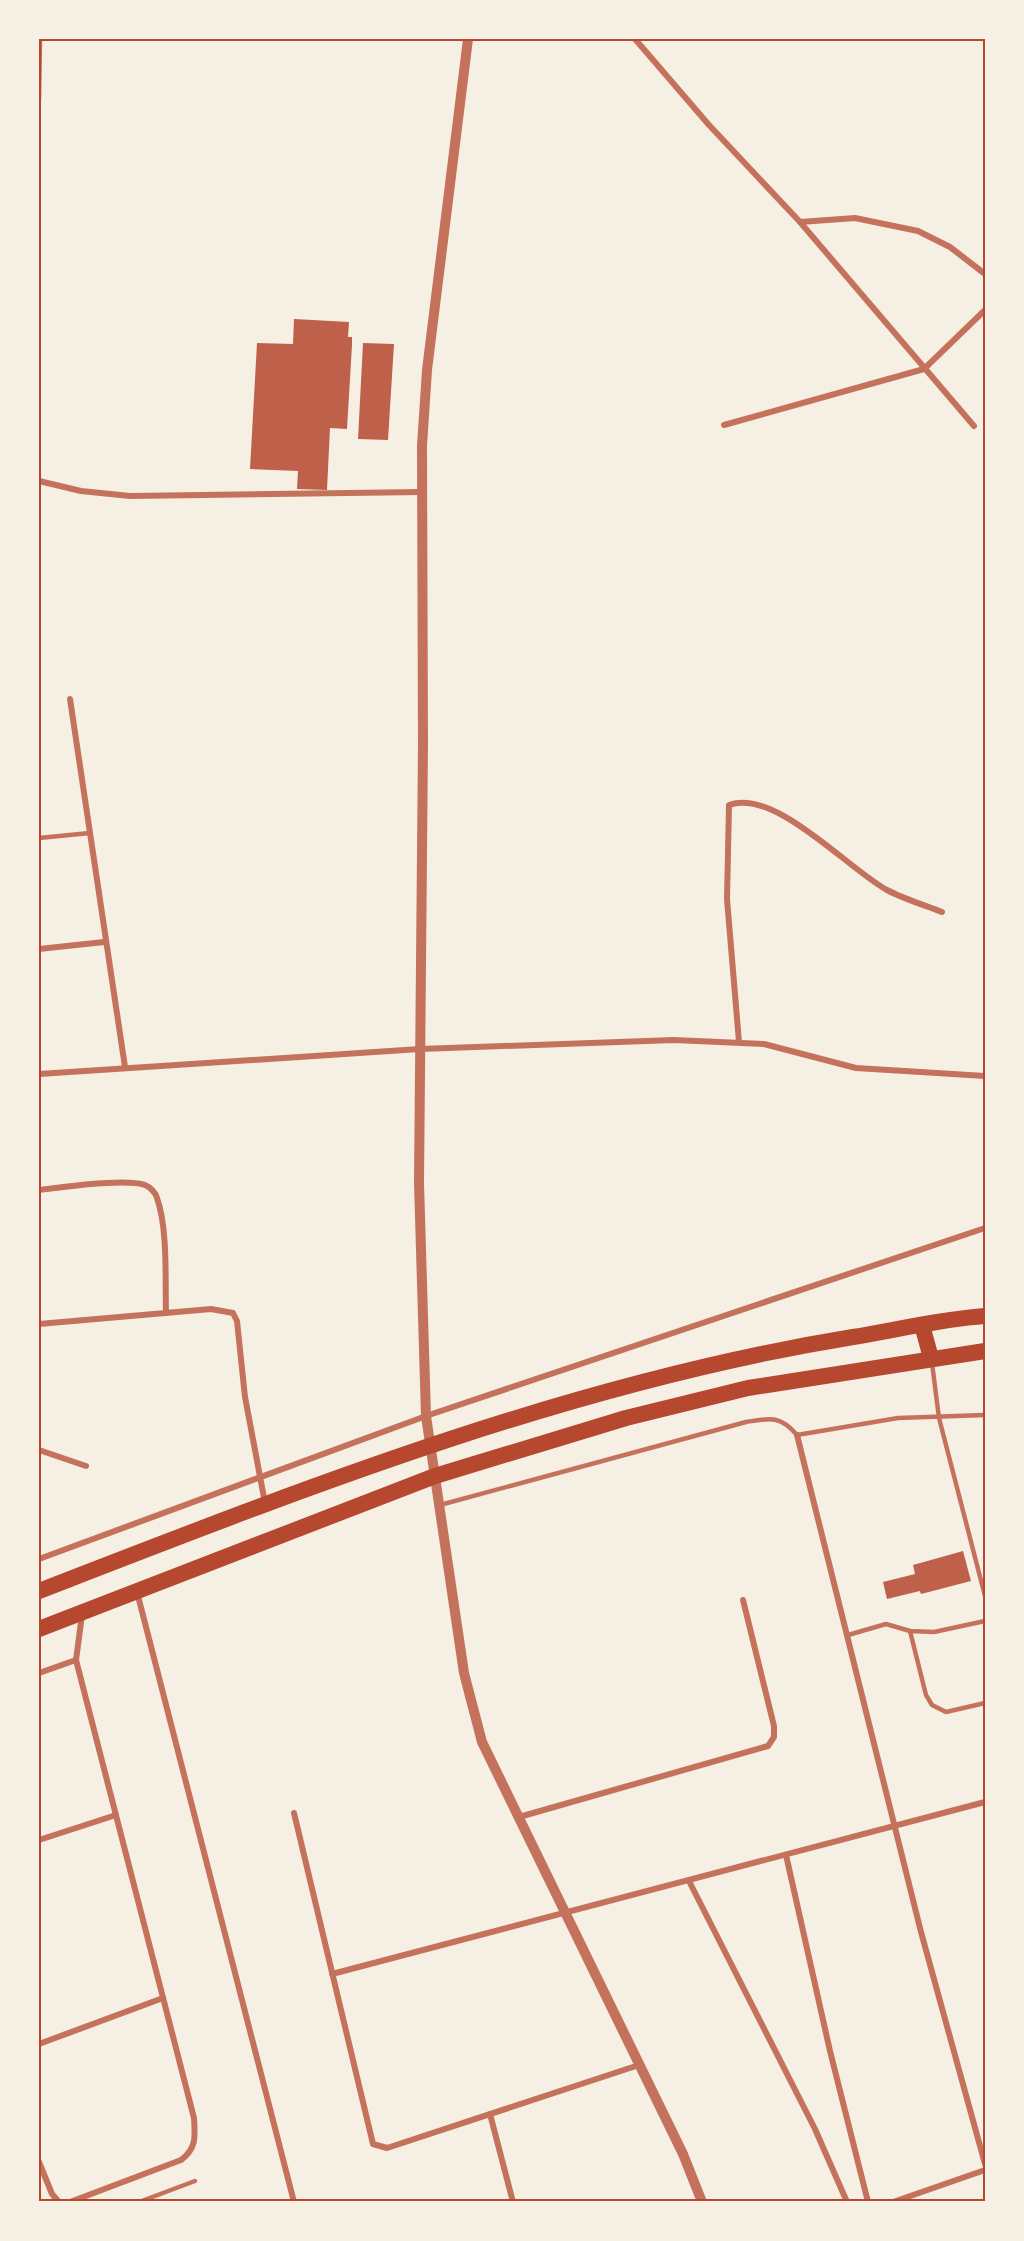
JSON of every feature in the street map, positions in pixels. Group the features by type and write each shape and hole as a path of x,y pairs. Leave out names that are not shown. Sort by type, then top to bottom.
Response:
{"highway":[{"path":"39,1591 266,1503 430,1444 626,1385 789,1347 985,1316"},
{"path":"922,1325 931,1358"},
{"path":"39,1629 435,1476 626,1418 748,1388 985,1351"}],"street":[{"path":"468,39 428,370 422,446 419,1184 426,1416 464,1673 482,1742 567,1913 702,2202"},
{"path":"635,39 709,125 800,222 974,426"},
{"path":"800,222 855,218 918,231 950,247 985,274"},
{"path":"724,425 924,369 985,310"},
{"path":"39,481 81,491 130,496 422,492"},
{"path":"70,699 104,942 125,1067"},
{"path":"739,1042 727,899 729,805 753,803 772,810 821,841 886,890 942,912"},
{"path":"39,950 104,942"},
{"path":"39,1074 420,1049 674,1040 739,1042 783,1048 856,1068 985,1076"},
{"path":"39,1190 129,1183 144,1185 151,1189 157,1196 162,1231 166,1312"},
{"path":"39,1559 426,1416 985,1228"},
{"path":"39,1324 211,1309 233,1313 237,1321 245,1397 266,1503"},
{"path":"797,1435 949,2038 985,2164"},
{"path":"39,1450 86,1466"},
{"path":"137,1591 294,2202"},
{"path":"519,1817 768,1746 774,1737 774,1726 743,1600"},
{"path":"70,2202 181,2160 190,2153 195,2140 194,2118 76,1660 83,1612"},
{"path":"39,1673 76,1660"},
{"path":"333,1974 985,1802"},
{"path":"294,1814 373,2144 387,2148 639,2065"},
{"path":"39,1840 116,1815"},
{"path":"786,1855 830,2051 868,2202"},
{"path":"689,1881 815,2129 847,2202"},
{"path":"39,2044 163,1998"},
{"path":"489,2114 513,2202"},
{"path":"39,2162 52,2194 59,2202"},
{"path":"893,2202 985,2170"}],"lane":[{"path":"39,99 40,39"},
{"path":"39,838 90,833"},
{"path":"931,1358 939,1418 985,1596"},
{"path":"440,1505 746,1422 780,1420 788,1424 797,1435 898,1418 985,1415"},
{"path":"848,1635 886,1624 910,1631 934,1632 985,1620"},
{"path":"910,1631 926,1695 932,1705 946,1712 985,1703"},
{"path":"139,2202 195,2181"}],"building":[{"path":"294,319 349,322 348,337 352,337 347,429 330,428 327,490 297,489 298,471 250,469 257,343 293,344"},
{"path":"363,343 394,344 388,440 358,439"},
{"path":"963,1551 971,1581 921,1594 920,1591 887,1599 883,1582 915,1574 913,1565"}]}
